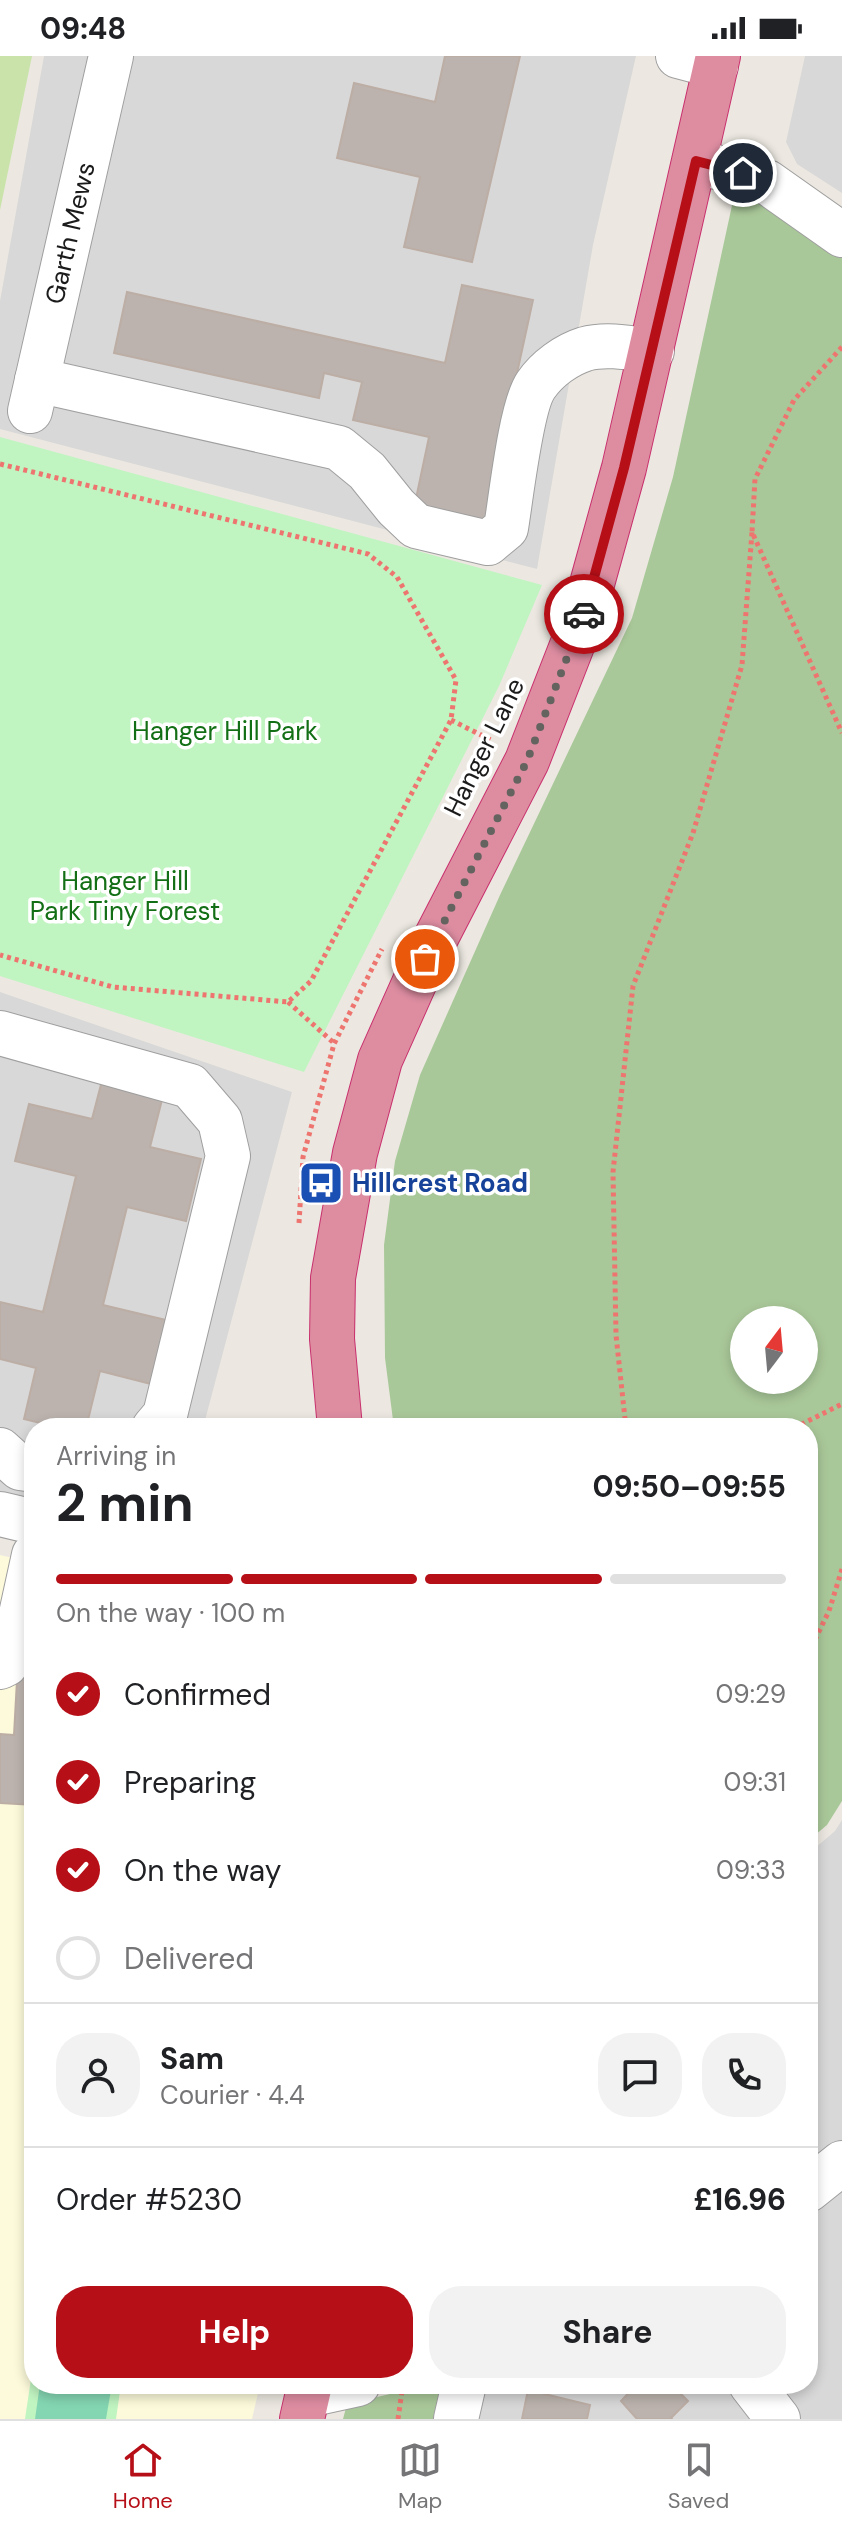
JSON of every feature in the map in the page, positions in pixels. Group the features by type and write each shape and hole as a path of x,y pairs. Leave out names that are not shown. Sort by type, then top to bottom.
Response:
{"highway":[{"name":"Hanger Lane","path":"339,1418 332,1339 333,1278 355,1153 380,1060 425,959 527,761 582,620 624,468 696,161 704,59"}],"street":[{"name":"Garth Mews","path":"111,56 33,395 339,448 367,471 416,526 488,543 506,528 526,412 534,386 552,366 585,349 614,347 652,351"},
{"path":"696,161 767,182 842,235"},
{"path":"0,1033 190,1086 220,1121 228,1156 162,1418"},
{"path":"0,1450 24,1469"},
{"path":"0,1514 24,1520"},
{"path":"0,1667 6,1664 13,1651 24,1601"},
{"path":"456,2419 462,2394"},
{"path":"759,2394 778,2419"}],"path":[{"path":"625,1418 616,1335 613,1172 633,986 693,833 742,665 755,479 794,400 842,347"},
{"path":"0,464 368,554 397,577 456,680 451,720 311,981 288,1002"},
{"path":"752,532 842,733"},
{"name":"Hanger Lane","path":"485,750 496,726"},
{"path":"298,1233 303,1157 334,1044 383,947"},
{"path":"0,955 113,987 288,1002 334,1044 380,1060"},
{"path":"814,1418 842,1404"},
{"path":"818,1634 829,1611 842,1569"},
{"path":"398,2419 402,2394"}],"shaded area":[{"path":"44,56 636,56 593,245 537,569 0,429 0,301"},
{"path":"805,56 842,56 842,193 797,164 786,142"},
{"path":"0,992 292,1092 206,1418 24,1418 24,1500 0,1499"},
{"path":"0,1555 24,1561 24,2394 258,2394 252,2419 0,2419"},
{"path":"842,1820 842,2419 471,2419 477,2394 818,2394 818,1845 835,1831"}],"green space":[{"path":"0,56 32,56 0,210"},
{"path":"736,187 842,258 842,1801 827,1825 818,1833 818,1418 393,1418 385,1358 384,1245 395,1161 420,1075 500,895 632,618 673,477"},
{"name":"Hanger Hill Park","path":"0,437 542,585 499,686 304,1072 0,976"},
{"path":"29,2394 120,2394 116,2419 25,2419"},
{"path":"39,2394 110,2394 106,2419 35,2419"},
{"path":"390,2394 452,2394 446,2419 343,2419 347,2404"}],"building":[{"path":"445,56 520,56 472,262 404,247 420,177 337,158 354,83 435,102"},
{"path":"462,285 533,300 484,524 414,508 429,437 353,420 362,382 324,373 319,398 114,353 127,292 445,363"},
{"path":"104,1073 165,1088 150,1147 201,1159 186,1221 127,1207 103,1305 166,1320 151,1384 100,1371 88,1418 24,1418 36,1368 0,1359 0,1302 43,1312 76,1176 15,1161 29,1104 92,1119"},
{"path":"18,1662 24,1662 24,1804 0,1803 0,1734 14,1735"},
{"path":"527,2394 545,2394 590,2405 587,2419 522,2419"},
{"path":"628,2394 681,2394 688,2401 672,2419 637,2419 621,2401"}],"way so far":[{"path":"425,959 527,761 584,614"}],"place":[{"name":"Hillcrest Road","path":"321,1183"}],"route":[{"path":"584,614 624,468 696,161 743,173"}],"park label":[{"name":"Hanger Hill Park Tiny Forest","path":"125,896"}]}
